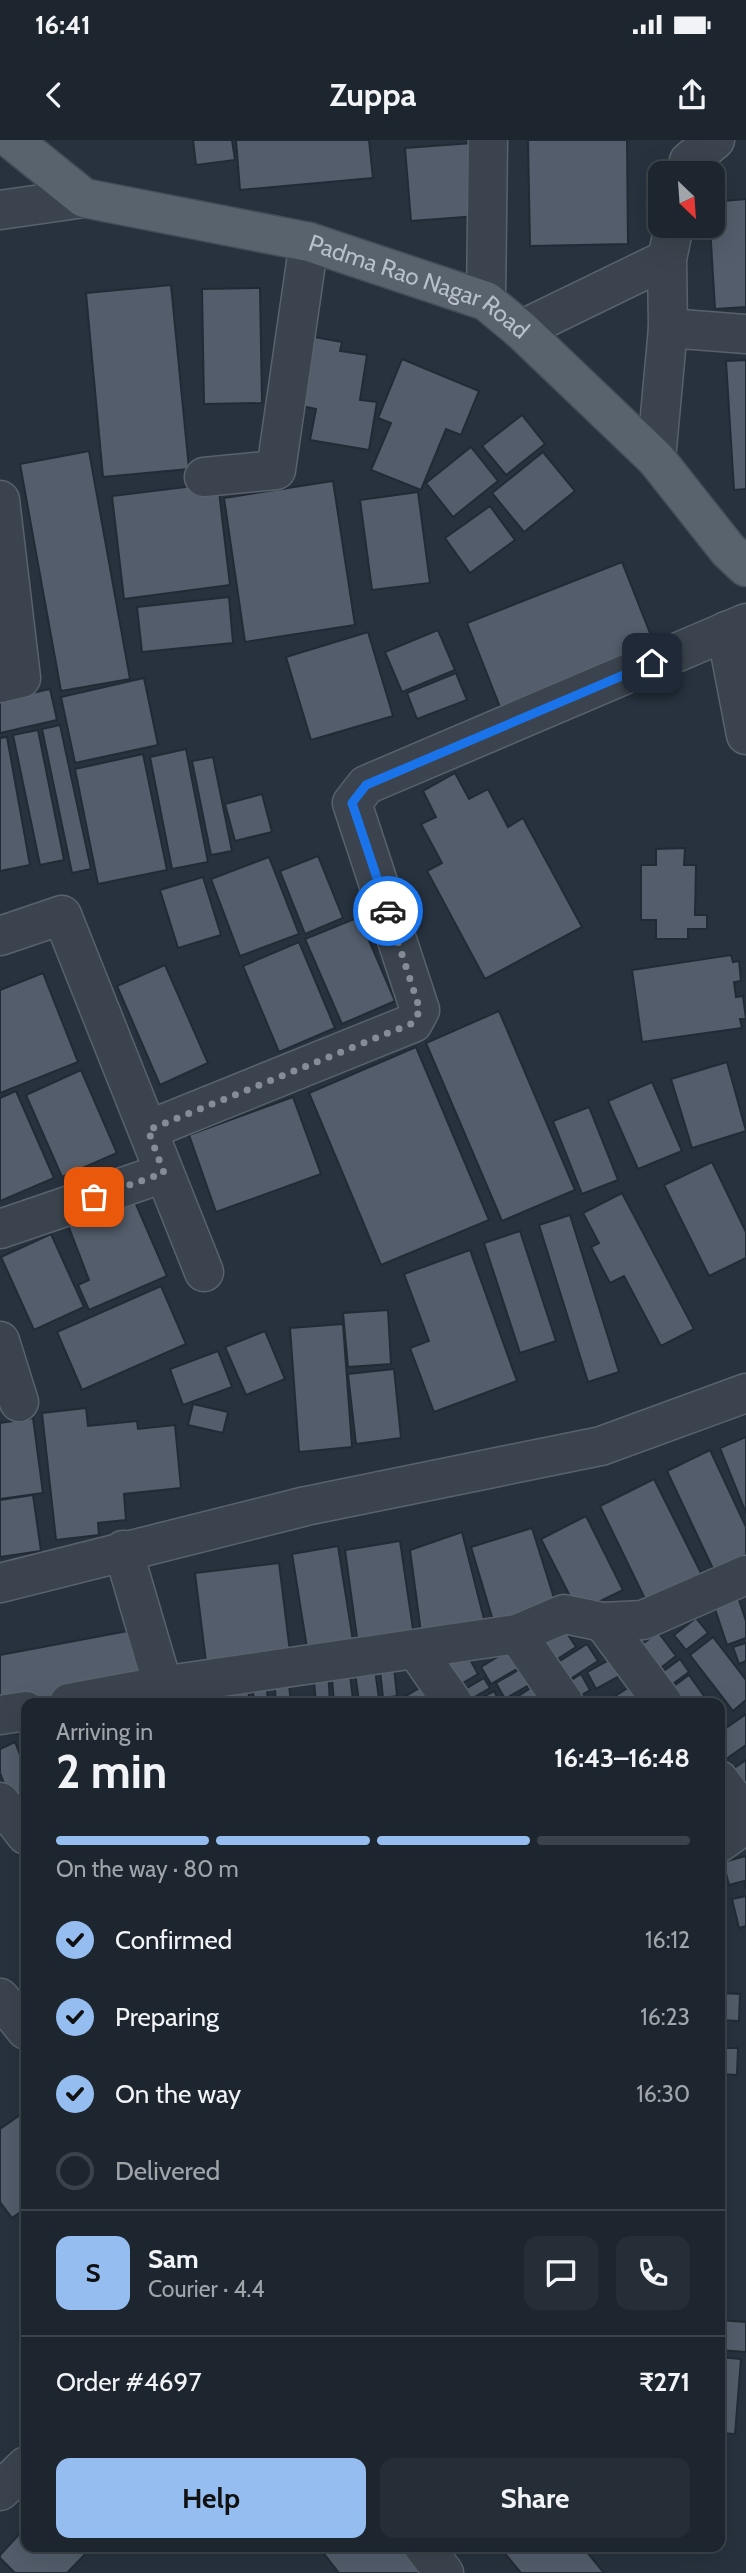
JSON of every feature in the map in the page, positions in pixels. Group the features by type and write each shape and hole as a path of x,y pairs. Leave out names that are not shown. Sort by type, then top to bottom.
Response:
{"main road":[{"name":"Padma Rao Nagar Road","path":"12,140 84,198 310,242 486,301 521,330 656,458 728,550 746,567"}],"street":[{"path":"486,301 488,140"},
{"path":"0,210 84,198"},
{"path":"204,477 276,470 310,242"},
{"path":"656,458 668,328 670,242"},
{"path":"521,330 670,242"},
{"path":"668,328 746,334"},
{"path":"0,500 21,678 0,683"},
{"path":"148,1130 413,1023 420,1010 352,803 357,793 366,785 736,627 746,735"},
{"path":"0,936 62,915 204,1272"},
{"path":"0,1229 164,1173"},
{"path":"0,1341 19,1402"},
{"path":"0,1583 306,1506 601,1446 746,1393"},
{"path":"123,1550 165,1694"},
{"path":"122,1698 165,1694 517,1634 564,1614 603,1622 643,1619 746,1575"},
{"path":"603,1622 659,1698"},
{"path":"517,1634 561,1698"},
{"path":"417,1651 450,1698"},
{"path":"0,1715 21,1712"},
{"path":"725,1788 746,1816"},
{"path":"0,1802 21,1829"},
{"path":"725,1839 746,1824"},
{"path":"0,1998 21,2024"},
{"path":"0,2491 21,2471"},
{"path":"428,2552 444,2573"}],"building":[{"path":"193,140 232,140 235,160 196,165"},
{"path":"236,140 369,140 373,178 240,190"},
{"path":"528,140 627,140 628,244 530,246"},
{"path":"473,143 478,216 411,221 405,148"},
{"path":"746,199 746,307 715,309 711,238 725,238 725,201"},
{"path":"171,285 189,469 103,477 86,293"},
{"path":"260,288 262,403 204,404 202,289"},
{"path":"309,336 342,342 340,351 367,355 360,400 377,402 369,450 310,440 316,409 297,405"},
{"path":"402,359 479,391 461,435 446,429 421,490 371,470 391,423 378,418"},
{"path":"746,360 746,489 734,490 726,361"},
{"path":"522,415 545,444 506,475 482,446"},
{"path":"471,447 498,481 453,517 426,483"},
{"path":"89,451 130,679 61,691 20,464"},
{"path":"543,452 575,491 524,532 492,493"},
{"path":"333,481 355,625 245,642 224,498"},
{"path":"218,483 230,585 124,599 112,496"},
{"path":"418,492 430,583 372,590 360,500"},
{"path":"490,506 515,540 470,573 445,538"},
{"path":"622,562 657,651 502,712 467,623"},
{"path":"229,597 233,643 142,652 137,607"},
{"path":"438,630 455,670 402,692 385,652"},
{"path":"368,632 393,716 311,740 286,657"},
{"path":"456,673 467,700 417,719 407,693"},
{"path":"144,678 158,745 75,763 61,697"},
{"path":"50,689 57,720 0,733 0,700"},
{"path":"60,725 91,869 72,873 42,729"},
{"path":"38,730 64,860 40,865 13,735"},
{"path":"7,737 30,865 0,871 0,738"},
{"path":"186,749 208,862 172,869 150,757"},
{"path":"143,754 167,870 98,884 75,769"},
{"path":"213,757 232,851 211,855 192,761"},
{"path":"455,773 469,799 488,789 508,827 523,818 582,927 485,979 427,871 442,863 421,824 436,817 423,791"},
{"path":"262,794 272,832 235,841 225,804"},
{"path":"685,848 684,865 696,865 695,915 707,915 707,929 688,929 688,939 656,939 656,920 641,920 641,865 656,865 656,849"},
{"path":"318,856 343,918 305,934 280,871"},
{"path":"269,857 299,934 240,956 211,879"},
{"path":"203,877 221,935 178,948 160,890"},
{"path":"359,917 395,1001 342,1024 305,939"},
{"path":"299,942 335,1028 279,1052 243,966"},
{"path":"731,955 733,962 739,961 741,981 734,982 736,997 743,996 746,1019 740,1019 742,1028 642,1042 632,970"},
{"path":"165,965 208,1063 160,1085 117,986"},
{"path":"43,973 78,1062 0,1093 0,990"},
{"path":"499,1011 575,1190 502,1221 426,1043"},
{"path":"416,1047 489,1220 381,1265 309,1093"},
{"path":"727,1062 746,1131 692,1148 671,1079"},
{"path":"81,1070 117,1153 62,1177 26,1095"},
{"path":"652,1082 682,1151 638,1169 608,1101"},
{"path":"16,1091 54,1178 0,1201 0,1098"},
{"path":"293,1097 321,1174 216,1212 189,1135"},
{"path":"589,1107 618,1180 582,1194 553,1121"},
{"path":"712,1162 746,1232 746,1258 709,1276 664,1185"},
{"path":"622,1193 694,1329 661,1346 624,1276 610,1283 591,1247 599,1243 583,1213"},
{"path":"132,1195 167,1276 89,1310 78,1285 89,1280 68,1225"},
{"path":"570,1215 619,1372 588,1382 539,1225"},
{"path":"520,1231 556,1341 520,1353 484,1243"},
{"path":"51,1234 84,1307 34,1330 1,1257"},
{"path":"470,1250 517,1381 434,1412 410,1348 429,1341 404,1274"},
{"path":"161,1286 186,1344 82,1390 57,1332"},
{"path":"388,1310 391,1364 348,1367 343,1313"},
{"path":"343,1324 352,1447 299,1452 290,1328"},
{"path":"265,1331 285,1379 246,1395 225,1347"},
{"path":"218,1351 232,1387 183,1405 170,1369"},
{"path":"394,1369 401,1438 356,1444 348,1374"},
{"path":"193,1404 228,1412 223,1433 188,1425"},
{"path":"86,1408 88,1426 137,1421 138,1429 175,1425 181,1488 124,1494 126,1520 98,1523 99,1535 56,1540 42,1413"},
{"path":"33,1418 43,1493 0,1499 0,1423"},
{"path":"746,1437 746,1513 720,1448"},
{"path":"710,1450 746,1527 746,1558 715,1573 667,1471"},
{"path":"654,1479 702,1575 647,1603 600,1506"},
{"path":"33,1495 41,1551 0,1557 0,1500"},
{"path":"586,1516 623,1590 578,1612 541,1539"},
{"path":"532,1528 559,1614 497,1634 471,1547"},
{"path":"462,1532 488,1635 422,1640 410,1550"},
{"path":"400,1541 414,1636 358,1645 345,1550"},
{"path":"338,1546 353,1641 307,1648 292,1554"},
{"path":"279,1563 290,1652 206,1662 195,1573"},
{"path":"738,1597 746,1621 746,1638 727,1645 714,1606"},
{"path":"696,1618 708,1633 686,1650 674,1635"},
{"path":"133,1630 141,1681 49,1698 21,1698 21,1703 0,1707 0,1655"},
{"path":"565,1630 576,1647 545,1667 535,1650"},
{"path":"658,1632 676,1656 649,1677 631,1653"},
{"path":"713,1637 746,1680 746,1700 733,1711 690,1655"},
{"path":"746,1643 746,1661 739,1664 733,1647"},
{"path":"587,1644 598,1661 558,1687 547,1669"},
{"path":"512,1648 522,1666 491,1684 481,1667"},
{"path":"467,1654 478,1674 449,1691 437,1671"},
{"path":"616,1656 625,1673 596,1689 587,1672"},
{"path":"393,1658 397,1696 383,1698 379,1660"},
{"path":"680,1659 689,1672 663,1691 653,1679"},
{"path":"374,1662 379,1698 358,1698 354,1665"},
{"path":"527,1665 536,1681 507,1698 496,1683"},
{"path":"349,1666 353,1698 334,1698 331,1668"},
{"path":"328,1670 330,1698 316,1698 313,1671"},
{"path":"581,1674 590,1690 577,1698 566,1698 559,1688"},
{"path":"689,1675 705,1698 666,1698 663,1694"},
{"path":"288,1676 290,1698 276,1698 274,1678"},
{"path":"484,1678 490,1688 473,1698 460,1698 457,1694"},
{"path":"266,1679 268,1698 254,1698 252,1680"},
{"path":"642,1679 652,1693 644,1698 612,1698"},
{"path":"431,1681 441,1698 403,1698"},
{"path":"247,1682 249,1698 229,1698 228,1685"},
{"path":"538,1683 546,1697 544,1698 516,1698"},
{"path":"223,1684 224,1698 193,1698 192,1688"},
{"path":"494,1691 498,1698 481,1698"},
{"path":"746,1714 746,1745 725,1760 725,1729"},
{"path":"15,1742 21,1757 19,1822 0,1773 0,1749"},
{"path":"746,1760 746,1783 733,1792 725,1780 725,1774"},
{"path":"746,1856 746,1889 744,1881 729,1885 725,1861"},
{"path":"746,1896 746,1926 739,1928 732,1899"},
{"path":"725,1993 740,1994 739,2021 725,2020"},
{"path":"725,2048 738,2048 737,2075 725,2074"},
{"path":"21,2116 21,2212 12,2218 0,2202 0,2129"},
{"path":"725,2320 746,2322 746,2352 725,2350"},
{"path":"725,2358 741,2359 735,2434 725,2433"},
{"path":"21,2532 21,2552 87,2552 67,2573 15,2573 0,2555"},
{"path":"323,2552 410,2552 422,2573 339,2573"},
{"path":"504,2552 587,2552 604,2573 521,2573"}],"way so far":[{"path":"94,1197 164,1173 148,1130 413,1023 420,1010 388,911"}],"route":[{"path":"388,911 352,803 357,793 366,785 652,663"}]}
